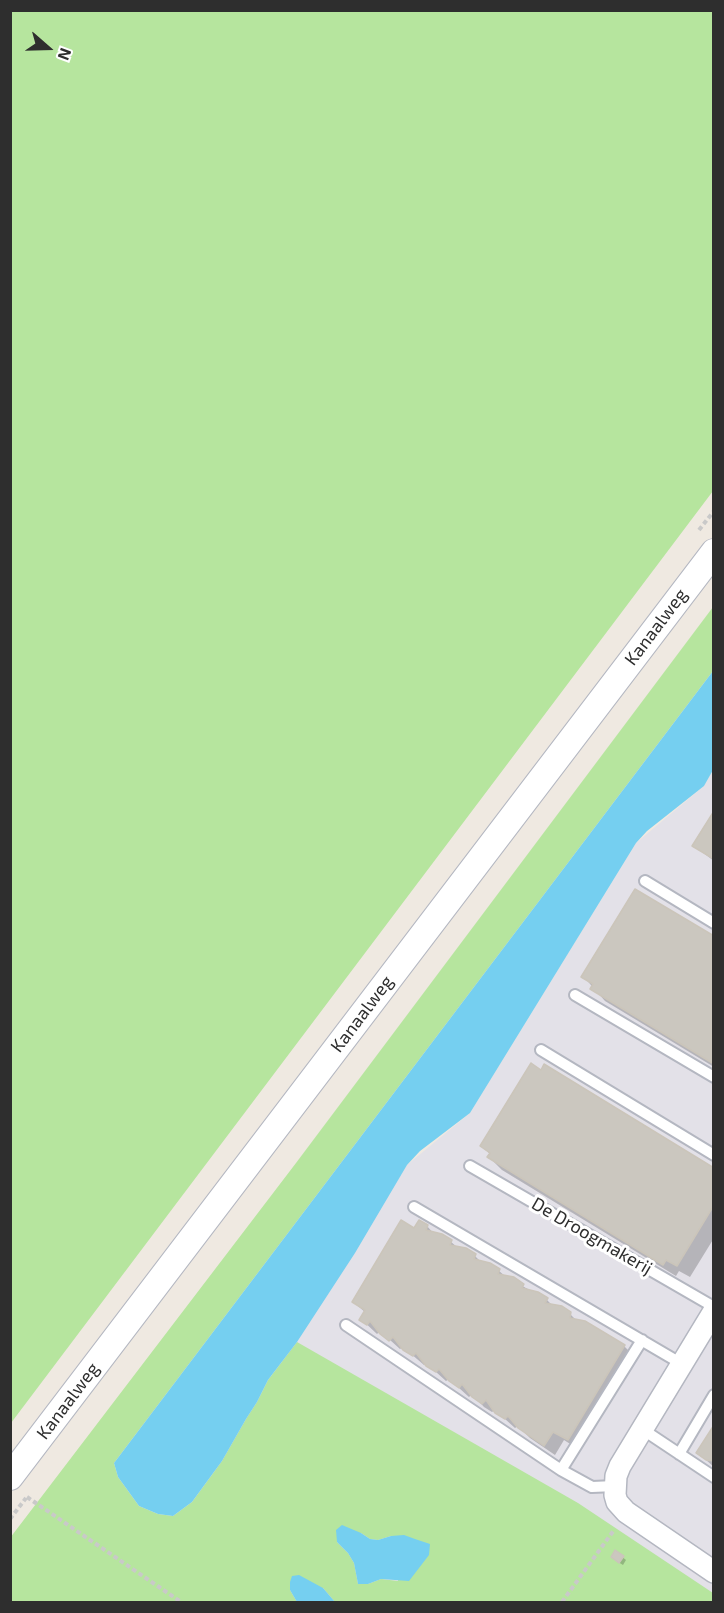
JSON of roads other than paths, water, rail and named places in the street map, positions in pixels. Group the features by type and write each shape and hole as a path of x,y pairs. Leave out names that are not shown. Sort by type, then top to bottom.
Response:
{"street":[{"name":"Kanaalweg","path":"10,1477 714,552"},
{"name":"De Droogmakerij","path":"615,1486 620,1466 714,1309"},
{"path":"615,1486 617,1502 626,1512 714,1572"}],"lane":[{"path":"645,881 714,923"},
{"path":"575,995 714,1077"},
{"path":"541,1050 714,1155"},
{"name":"De Droogmakerij","path":"470,1166 714,1309"},
{"path":"414,1207 682,1364"},
{"path":"346,1324 561,1470 592,1487 615,1486"},
{"path":"561,1470 642,1340"},
{"path":"679,1454 714,1395"},
{"path":"642,1429 714,1477"}],"water":[{"path":"713,671 713,770 704,786 647,831 636,843 470,1113 420,1151 407,1165 355,1253 297,1342 268,1380 222,1461 192,1502 173,1516 158,1514 139,1506 118,1477 114,1463"},
{"path":"342,1525 370,1539 378,1540 404,1535 430,1544 429,1555 409,1581 381,1579 368,1584 358,1584 354,1563 337,1542 336,1530"},
{"path":"299,1575 323,1588 335,1602 297,1602 290,1590 290,1582 292,1576"}]}
